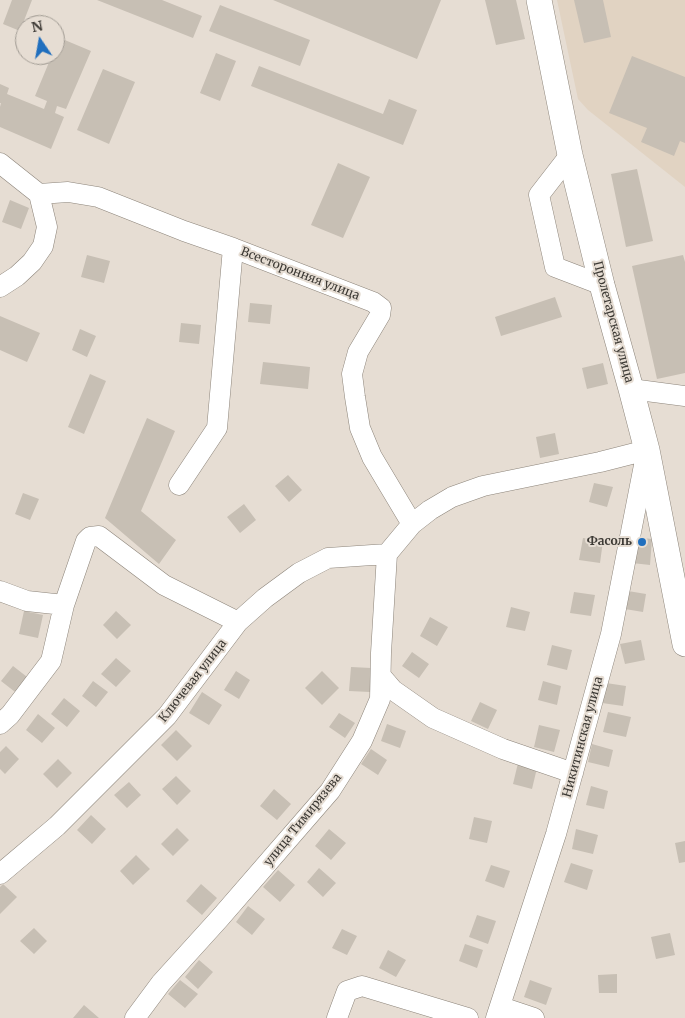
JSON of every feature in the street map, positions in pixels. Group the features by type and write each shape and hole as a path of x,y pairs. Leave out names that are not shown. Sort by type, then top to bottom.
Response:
{"main road":[{"name":"Пролетарская улица","path":"539,0 570,155 602,286 632,389 647,450 685,644"}],"street":[{"path":"570,155 539,195 555,267 602,286"},
{"path":"0,163 39,194 47,227 44,246 32,262 17,276 0,287"},
{"name":"Всесторонняя улица","path":"39,194 68,192 98,197 373,302 381,308 380,314 358,352 352,374 355,397 360,428 372,457 412,524"},
{"path":"179,485 217,428 233,248"},
{"path":"632,389 685,396"},
{"path":"387,554 412,524 430,510 452,497 483,486 600,462 647,450"},
{"name":"Никитинская улица","path":"499,1012 556,834 611,634 647,450"},
{"path":"0,724 10,715 51,660 64,605 86,541 90,537 99,536 164,585 238,622"},
{"name":"Ключевая улица","path":"2,868 57,826 168,716 238,622 265,598 299,573 328,558 387,554"},
{"name":"улица Тимирязева","path":"135,1018 161,983 330,791 362,741 380,699 387,554"},
{"path":"0,591 27,601 64,605"},
{"path":"381,676 393,690 433,718 503,750 573,773"},
{"path":"337,1018 347,991 362,986 468,1018"},
{"path":"499,1012 534,1018"}],"shaded area":[{"path":"557,0 685,0 685,187 588,110 578,99"}],"building":[{"path":"12,0 32,0 26,15 15,15 15,29 3,24"},
{"path":"97,0 162,0 202,16 193,38"},
{"path":"273,0 441,0 417,59"},
{"path":"485,0 516,0 525,39 496,45"},
{"path":"574,0 603,0 611,37 584,43"},
{"path":"220,5 310,40 300,66 209,31"},
{"path":"65,40 91,51 66,109 57,106 55,113 64,117 51,149 0,127 0,84 9,88 7,94 44,109 47,101 35,96 48,65 65,65"},
{"path":"216,53 236,61 220,101 200,93"},
{"path":"632,56 685,77 685,143 680,141 674,156 641,142 647,128 609,113"},
{"path":"259,66 383,114 389,99 417,110 403,145 251,86"},
{"path":"103,69 135,82 109,144 77,130"},
{"path":"338,163 370,177 343,238 311,225"},
{"path":"637,169 653,241 626,247 611,174"},
{"path":"10,200 29,208 21,229 2,222"},
{"path":"87,255 110,261 104,283 81,277"},
{"path":"683,255 685,262 685,373 657,379 632,266"},
{"path":"555,297 562,317 501,336 495,317"},
{"path":"250,303 272,305 270,324 248,322"},
{"path":"0,316 40,333 27,362 0,350"},
{"path":"181,323 201,325 199,344 179,342"},
{"path":"80,329 96,336 87,357 72,350"},
{"path":"263,362 310,367 308,389 260,384"},
{"path":"603,363 608,384 587,389 582,368"},
{"path":"90,374 106,381 84,434 68,427"},
{"path":"147,418 175,431 141,511 176,540 159,564 105,518"},
{"path":"555,433 559,454 540,458 536,437"},
{"path":"288,475 302,490 289,502 275,486"},
{"path":"594,483 613,487 607,507 589,502"},
{"path":"23,493 39,499 30,520 15,514"},
{"path":"244,504 256,520 240,533 227,517"},
{"path":"633,537 652,539 650,565 632,563"},
{"path":"583,538 603,541 600,563 579,560"},
{"path":"628,591 646,594 643,612 625,609"},
{"path":"574,592 595,595 591,616 570,613"},
{"path":"511,607 530,612 525,631 506,627"},
{"path":"24,611 43,615 38,638 19,634"},
{"path":"116,611 131,625 117,639 103,625"},
{"path":"430,617 448,627 437,646 420,636"},
{"path":"641,640 645,660 625,664 620,644"},
{"path":"552,645 572,650 567,670 547,665"},
{"path":"412,652 429,664 419,678 402,666"},
{"path":"116,658 131,671 116,687 101,674"},
{"path":"13,666 31,680 19,695 1,681"},
{"path":"351,667 371,668 370,692 349,691"},
{"path":"236,671 250,680 239,699 224,690"},
{"path":"322,671 339,688 322,705 305,688"},
{"path":"93,681 108,692 96,707 82,696"},
{"path":"543,681 561,686 557,705 538,700"},
{"path":"606,683 626,686 623,706 602,703"},
{"path":"202,692 222,705 209,725 189,713"},
{"path":"64,698 80,711 67,727 51,714"},
{"path":"480,702 497,710 488,729 471,721"},
{"path":"608,712 631,717 626,737 603,732"},
{"path":"339,713 355,723 345,738 329,727"},
{"path":"38,714 55,728 42,743 26,730"},
{"path":"387,724 406,731 400,748 381,741"},
{"path":"539,725 560,730 554,752 534,747"},
{"path":"176,730 192,746 177,761 161,745"},
{"path":"592,744 613,750 609,767 588,762"},
{"path":"6,746 19,759 5,774 0,769 0,752"},
{"path":"371,749 387,760 378,775 361,764"},
{"path":"58,759 72,773 57,788 43,774"},
{"path":"518,763 537,768 532,789 513,784"},
{"path":"176,776 191,791 177,805 162,789"},
{"path":"129,782 141,795 127,808 114,795"},
{"path":"591,786 608,791 604,809 586,805"},
{"path":"274,789 291,804 277,820 260,806"},
{"path":"91,815 106,829 92,844 77,830"},
{"path":"474,817 492,821 487,843 469,839"},
{"path":"177,828 189,840 173,856 161,844"},
{"path":"329,829 346,843 331,860 315,846"},
{"path":"576,829 598,835 593,854 572,849"},
{"path":"685,841 685,862 679,863 675,843"},
{"path":"136,855 150,869 133,885 120,871"},
{"path":"571,863 593,870 587,890 564,882"},
{"path":"491,865 510,871 504,888 485,881"},
{"path":"319,868 336,883 323,897 307,882"},
{"path":"278,870 295,885 280,902 263,887"},
{"path":"3,884 17,897 0,914 0,887"},
{"path":"201,884 217,898 202,915 186,901"},
{"path":"248,906 265,919 252,935 236,922"},
{"path":"477,915 496,921 488,944 469,937"},
{"path":"34,928 47,941 34,954 20,941"},
{"path":"342,929 357,936 347,955 332,948"},
{"path":"670,933 675,955 656,959 651,937"},
{"path":"465,944 483,950 477,968 459,961"},
{"path":"388,950 406,960 396,977 379,968"},
{"path":"199,960 213,972 198,989 185,977"},
{"path":"617,974 617,993 599,993 598,975"},
{"path":"180,980 198,994 185,1008 168,994"},
{"path":"530,980 552,988 546,1005 524,997"},
{"path":"84,1005 99,1018 73,1018"}],"place":[{"name":"Фасоль","path":"642,542"}]}
